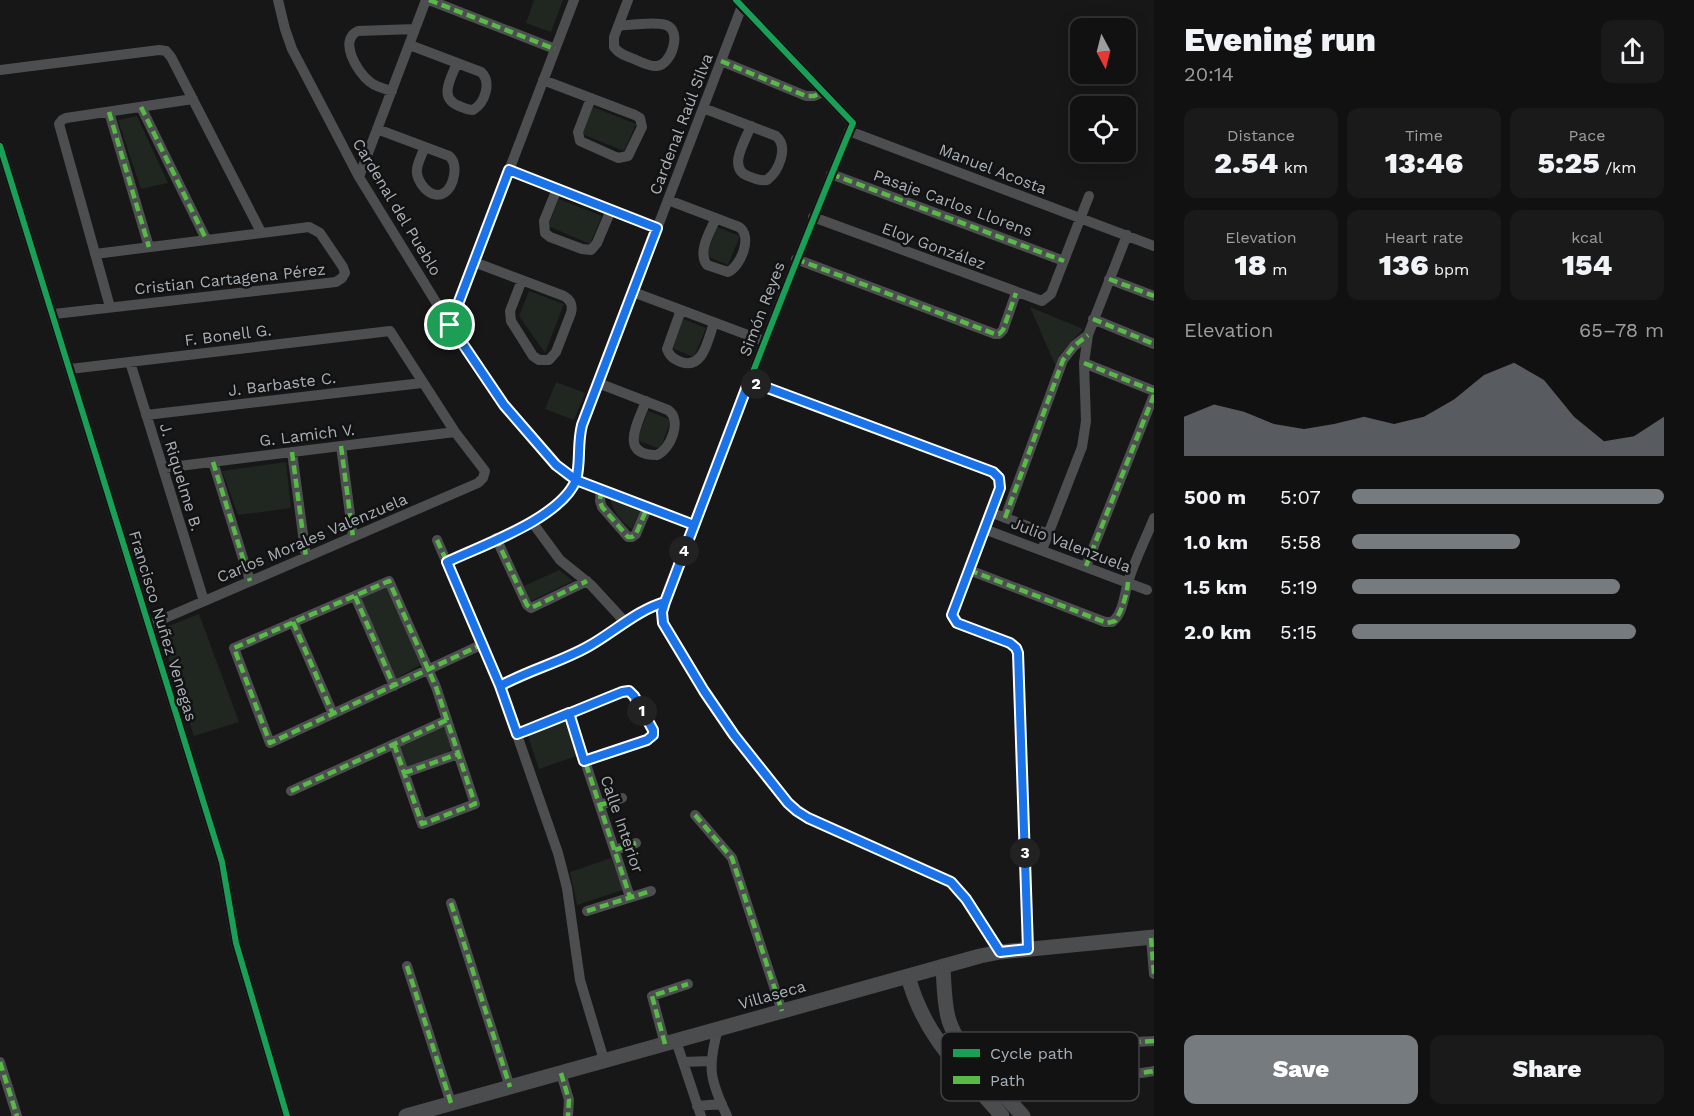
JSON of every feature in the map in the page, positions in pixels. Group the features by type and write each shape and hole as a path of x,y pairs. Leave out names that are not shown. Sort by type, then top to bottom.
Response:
{"main road":[{"name":"Villaseca","path":"406,1116 427,1113 451,1103 604,1060 1000,952 1152,938"},
{"path":"943,966 946,1007 953,1032"},
{"path":"908,976 914,998 930,1030 941,1043"},
{"path":"989,1101 1002,1116"},
{"path":"1010,1101 1023,1116"}],"street":[{"name":"Cardenal del Pueblo","path":"278,0 288,39 359,177 450,325 504,405 556,465 576,480 694,525"},
{"path":"359,177 428,0 555,49"},
{"path":"450,325 574,0"},
{"path":"618,26 661,24 670,27 675,39 666,62 652,66 619,53 613,44 618,26 628,0"},
{"path":"739,3 823,92 851,127"},
{"name":"Cardenal Raúl Silva","path":"447,562 532,522 561,502 568,495 576,480 580,431 721,61 739,3"},
{"path":"392,92 372,84 364,76 349,47 349,40 352,34 358,31 416,29"},
{"path":"409,45 457,63 481,72 487,78 487,86 481,102 473,110 454,104 447,98 447,91 457,63"},
{"path":"0,70 166,51 261,232"},
{"path":"721,61 806,96 814,96 823,92"},
{"path":"543,80 591,98 640,118 642,127 628,156 618,158 580,141 578,132 591,98"},
{"path":"110,307 59,124 66,118 193,99"},
{"path":"141,107 206,240"},
{"path":"703,108 751,126 777,136 783,143 783,152 774,173 770,178 764,180 744,175 737,165 751,126"},
{"path":"109,112 149,247"},
{"name":"Simón Reyes","path":"851,127 796,259 694,525 665,602 662,612 663,623 734,735 792,807 808,818 951,882 966,899 1000,952"},
{"name":"Manuel Acosta","path":"851,127 1154,246"},
{"path":"377,129 425,147 449,156 454,162 455,171 449,186 442,194 435,195 429,192 418,177 417,170 425,147"},
{"name":"Francisco Nuñez Venegas","path":"0,146 54,314 222,862 236,943 287,1116"},
{"path":"509,170 657,228"},
{"name":"Pasaje Carlos Llorens","path":"831,174 1064,261"},
{"path":"556,189 543,224 545,233 550,237 591,250 597,243 611,210"},
{"path":"1064,261 1089,196"},
{"path":"668,200 716,218 741,228 746,236 746,242 736,265 728,272 710,267 702,256 716,218"},
{"name":"Eloy González","path":"813,217 1035,300 1045,300 1052,294 1064,261"},
{"name":"Cristian Cartagena Pérez","path":"54,314 336,282 344,276 343,267 316,229 304,227 95,254"},
{"path":"1042,549 1082,447 1086,421 1084,363 1088,335 1126,235"},
{"path":"796,259 995,334 1003,330 1016,293"},
{"path":"474,262 522,280 564,296 571,303 572,313 556,352 549,360 539,360 533,356 511,321 510,311 522,280"},
{"path":"1109,279 1154,296"},
{"path":"633,292 764,341"},
{"path":"681,310 667,349 673,358 685,363 692,363 700,359 714,322"},
{"path":"1093,319 1154,344"},
{"name":"F. Bonell G.","path":"70,369 390,331 422,383"},
{"path":"1005,518 1063,360 1070,350 1088,335"},
{"name":"J. Riquelme B.","path":"130,362 204,601"},
{"path":"1084,363 1154,393 1086,566"},
{"path":"749,381 993,472 997,476 1000,484 953,612 954,621 1010,643 1018,653 1028,949"},
{"path":"422,383 455,432"},
{"name":"J. Barbaste C.","path":"146,416 422,383"},
{"path":"598,383 646,401 671,411 676,419 667,448 657,455 640,451 635,447 633,441 633,435 646,401"},
{"name":"Carlos Morales Valenzuela","path":"149,625 478,483 485,474 482,464 455,432"},
{"name":"G. Lamich V.","path":"163,468 455,432"},
{"path":"341,446 353,537"},
{"path":"292,452 306,557"},
{"path":"213,462 250,581"},
{"path":"601,490 602,507 628,537 634,537 636,534 647,508"},
{"name":"Julio Valenzuela","path":"990,512 1048,534"},
{"path":"969,570 1107,623 1116,619 1154,518"},
{"path":"532,522 560,560 586,581 626,623"},
{"name":"Julio Valenzuela","path":"984,529 1147,590"},
{"path":"496,538 527,605 531,608 586,581"},
{"path":"437,540 500,686 566,881 579,980 604,1060"},
{"path":"394,744 422,824 475,804 429,670 389,581 234,648 270,743 429,670 483,644"},
{"path":"355,596 394,686"},
{"path":"500,686 529,671 587,647 651,607 665,602"},
{"path":"293,622 333,714"},
{"name":"Calle Interior","path":"517,734 629,691 653,730 653,735 647,740 584,761"},
{"name":"Calle Interior","path":"569,713 630,897"},
{"path":"291,791 447,720"},
{"path":"404,773 458,754"},
{"path":"600,805 622,798"},
{"path":"696,815 732,858 782,1011"},
{"path":"615,850 636,843"},
{"name":"Calle Interior","path":"587,911 651,891"},
{"path":"451,903 510,1087"},
{"path":"1152,938 1154,974"},
{"path":"407,966 451,1103"},
{"path":"688,984 652,996 671,1042 684,1062 699,1111 722,1104"},
{"path":"718,1029 710,1061 713,1083 727,1116"},
{"path":"1139,1043 1154,1041"},
{"path":"684,1062 710,1061"},
{"path":"0,1062 17,1116"},
{"path":"1139,1072 1154,1071"},
{"path":"561,1073 569,1100 568,1116"}],"shaded area":[{"path":"534,0 563,0 551,32 526,23"},
{"path":"593,107 636,124 624,151 582,134"},
{"path":"137,116 168,183 141,189 118,120"},
{"path":"559,199 602,216 590,244 548,226"},
{"path":"717,227 740,236 728,265 706,256"},
{"path":"529,291 564,304 545,353 519,316"},
{"path":"1030,307 1083,329 1061,353 1056,367"},
{"path":"683,319 706,328 694,357 672,348"},
{"path":"556,382 585,393 574,420 545,409"},
{"path":"648,411 671,420 660,449 637,440"},
{"path":"286,462 291,508 238,515 222,471"},
{"path":"610,498 641,509 632,529 618,516"},
{"path":"559,570 573,581 531,601 524,586"},
{"path":"388,586 422,664 395,679 359,599"},
{"path":"199,614 239,722 194,736 159,630"},
{"path":"567,721 579,755 539,769 527,733"},
{"path":"439,727 445,729 451,748 448,754 409,768 406,766 401,745"},
{"path":"611,858 623,890 577,905 570,872"}],"marked path":[{"path":"429,0 555,49"},
{"path":"721,61 806,96 814,96 823,92"},
{"path":"141,107 206,239"},
{"path":"109,112 149,247"},
{"path":"831,174 1064,261"},
{"path":"796,259 995,334 1003,330 1016,293"},
{"path":"1109,279 1154,296"},
{"path":"1093,319 1154,344"},
{"path":"1005,518 1063,360 1074,346 1088,335"},
{"path":"1084,363 1154,391"},
{"path":"1086,566 1154,395"},
{"path":"341,446 353,537"},
{"path":"292,452 306,557"},
{"path":"213,462 250,581"},
{"path":"601,490 602,507 628,537 636,534 647,508"},
{"path":"496,538 527,605 531,608 587,581"},
{"path":"437,540 447,562"},
{"path":"969,570 1107,623 1115,621 1118,617 1128,582"},
{"path":"394,744 422,824 475,804 436,687 389,581 234,648 270,743 483,644"},
{"path":"355,596 394,686"},
{"path":"293,622 333,714"},
{"path":"517,734 629,691 653,730 653,735 647,740 584,761"},
{"path":"569,713 630,897"},
{"path":"291,791 447,720"},
{"path":"404,773 458,754"},
{"path":"600,805 622,798"},
{"path":"695,815 732,858 782,1011"},
{"path":"615,850 636,843"},
{"path":"587,911 651,891"},
{"path":"451,903 510,1087"},
{"path":"1151,938 1154,974"},
{"path":"407,966 451,1103"},
{"path":"665,1044 652,996 688,984"},
{"path":"1139,1042 1154,1041"},
{"path":"0,1062 17,1116"},
{"path":"1139,1073 1154,1071"},
{"path":"561,1073 569,1100 568,1116"}],"cycle path":[{"path":"736,0 853,123 678,563 666,597 662,620 704,691 734,735 788,803 808,818 951,882 966,899 1000,952"},
{"path":"0,146 222,862 236,943 287,1116"}],"route":[{"path":"450,325 509,170 657,228 580,431 579,470 576,480 694,525 663,608 663,623 724,722 792,807 808,818 947,879 966,899 1000,952 1028,949 1018,653 1010,643 957,623 952,615 1000,488 997,476 993,472 749,381 696,518 694,525 665,602 646,610 587,647 529,671 500,686 517,734 569,713 584,761 647,740 653,735 653,730 634,696 626,691 622,692 569,713 533,728 517,734 500,686 447,562 532,522 561,502 573,488 576,480 556,465 513,417 450,325"}]}
